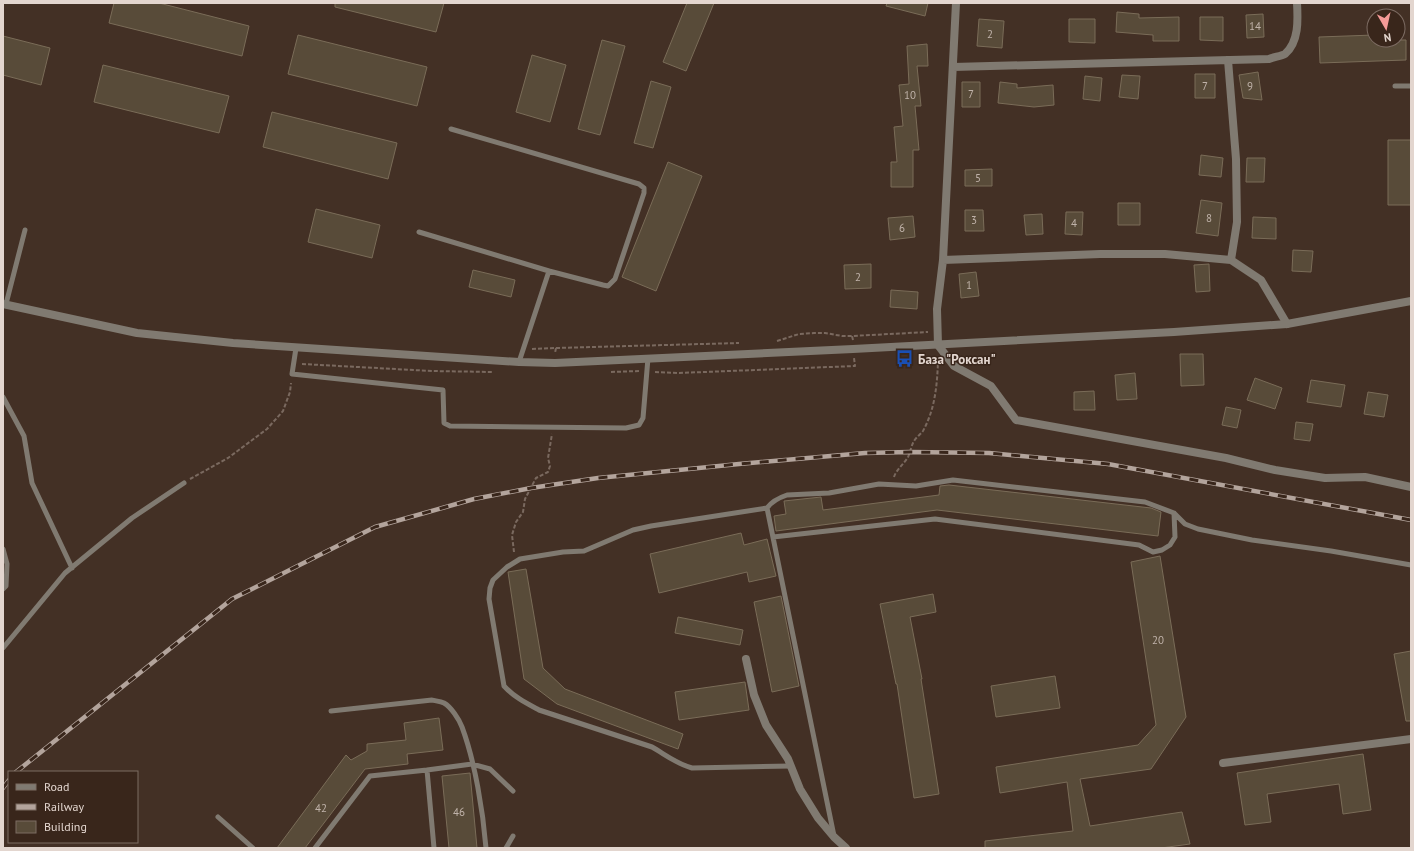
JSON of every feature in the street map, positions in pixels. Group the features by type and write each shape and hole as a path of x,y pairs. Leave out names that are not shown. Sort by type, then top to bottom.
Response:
{"street":[{"path":"956,3 954,67 943,260 937,309 938,345 954,366 991,386 1016,420 1219,457 1275,470 1325,478 1365,477 1411,487"},
{"path":"954,67 1270,58 1284,55 1294,44 1298,19 1297,3"},
{"path":"1228,60 1236,160 1237,214 1231,260"},
{"path":"943,260 1164,254 1231,260 1261,280 1287,324"},
{"path":"4,304 137,333 233,344 519,362 555,362 938,345 1287,324 1411,301"},
{"path":"746,658 754,694 764,719 791,766 800,789 818,818 834,837 846,848"},
{"path":"1223,763 1411,739"}],"lane":[{"path":"1395,86 1411,86"},
{"path":"419,232 549,271 608,286 615,279 644,193 644,188 639,184 451,128"},
{"path":"4,304 24,230"},
{"path":"519,362 549,271"},
{"path":"296,348 292,374 443,390 444,423 450,426 626,428 639,425 643,418 648,358"},
{"path":"3,396 24,436 32,483 72,568"},
{"path":"791,766 692,768 680,764 652,747 539,710 512,694 504,686 489,599 490,588 493,580 507,567 520,559 539,555 584,551 633,530 645,527 767,508 774,500 786,495 829,493 879,484 916,486 953,480 1145,502 1174,513 1185,524 1198,530 1411,565"},
{"path":"3,648 65,573 132,518 184,483"},
{"path":"767,508 834,837"},
{"path":"773,537 934,519 1139,545 1153,552 1162,550 1170,545 1175,537 1174,513"},
{"path":"3,549 7,564 6,586 3,588"},
{"path":"331,711 432,700 443,702 454,713 462,726 472,764 486,848"},
{"path":"315,848 370,776 472,764 490,769 513,791"},
{"path":"427,770 434,848"},
{"path":"218,817 253,848"},
{"path":"506,848 513,836"}],"path":[{"path":"774,341 779,341 799,334 814,333 852,336"},
{"path":"556,348 739,343"},
{"path":"889,485 895,472 902,467 908,456 913,441 922,433 930,415 937,382 938,345"},
{"path":"294,364 432,371 493,372"},
{"path":"184,483 228,458 267,429 283,411 290,392 292,374"},
{"path":"512,564 514,554 512,535 516,522 523,512 525,499 536,478 548,472 550,466 548,458 553,427"}],"building":[{"path":"114,3 159,3 249,26 242,56 109,23"},
{"path":"335,3 444,3 436,32 335,7"},
{"path":"687,3 714,3 686,71 663,62"},
{"path":"887,3 928,3 925,16 886,6"},
{"path":"1117,12 1139,14 1139,18 1179,17 1179,41 1153,41 1153,35 1116,32"},
{"path":"1263,14 1264,37 1247,38 1246,15"},
{"path":"1200,17 1223,17 1223,41 1200,40"},
{"path":"979,19 1004,21 1002,48 977,46"},
{"path":"1069,19 1095,19 1095,43 1069,42"},
{"path":"298,35 427,67 417,106 288,74"},
{"path":"1366,35 1366,48 1406,48 1406,60 1320,63 1319,37"},
{"path":"3,36 50,48 41,85 3,75"},
{"path":"602,40 625,46 600,135 578,129"},
{"path":"927,44 928,66 917,66 921,106 915,106 919,150 913,150 913,187 891,187 891,162 897,162 894,127 903,126 899,85 909,84 907,46"},
{"path":"532,55 566,65 550,122 516,112"},
{"path":"103,65 229,96 219,133 94,102"},
{"path":"1258,72 1262,100 1243,98 1239,75"},
{"path":"1195,74 1215,74 1215,98 1195,98"},
{"path":"1122,75 1140,76 1138,99 1119,97"},
{"path":"1085,76 1102,78 1100,101 1083,99"},
{"path":"651,81 671,87 653,148 634,143"},
{"path":"962,82 980,82 980,107 962,107"},
{"path":"1000,82 1017,84 1017,88 1053,85 1054,105 1034,107 998,103"},
{"path":"272,112 397,143 388,179 263,147"},
{"path":"1388,140 1411,140 1411,205 1388,205"},
{"path":"1201,155 1223,158 1221,177 1199,175"},
{"path":"1247,158 1265,158 1264,182 1246,182"},
{"path":"668,162 702,176 656,291 622,277"},
{"path":"992,169 992,186 965,186 965,170"},
{"path":"1201,200 1222,203 1218,236 1196,233"},
{"path":"1118,203 1140,203 1140,225 1118,225"},
{"path":"316,209 380,225 372,258 308,242"},
{"path":"965,210 983,210 984,231 965,231"},
{"path":"1066,212 1083,212 1082,235 1065,234"},
{"path":"1042,214 1043,234 1026,235 1024,215"},
{"path":"913,216 915,237 890,240 888,218"},
{"path":"1253,217 1276,218 1276,239 1252,238"},
{"path":"1293,250 1313,251 1311,272 1292,271"},
{"path":"871,264 871,288 845,289 844,265"},
{"path":"1209,264 1210,291 1196,292 1194,265"},
{"path":"473,270 515,280 511,297 469,287"},
{"path":"976,272 979,296 961,298 959,274"},
{"path":"891,290 918,292 917,309 890,307"},
{"path":"1180,354 1203,354 1204,385 1181,386"},
{"path":"1135,373 1137,399 1117,400 1115,375"},
{"path":"1255,378 1282,388 1275,409 1247,400"},
{"path":"1311,380 1345,385 1341,407 1307,402"},
{"path":"1094,391 1095,410 1074,410 1074,392"},
{"path":"1368,392 1388,395 1384,417 1364,414"},
{"path":"1226,407 1241,410 1237,428 1222,425"},
{"path":"1296,422 1313,424 1310,441 1294,439"},
{"path":"949,485 1151,508 1161,512 1158,536 937,510 776,531 774,516 786,514 784,501 821,497 823,510 939,495 940,486"},
{"path":"741,533 744,545 767,539 776,576 749,582 747,572 659,593 650,554"},
{"path":"1160,556 1186,717 1151,769 1080,779 1090,826 1182,812 1190,844 1161,848 985,848 985,841 1073,831 1067,782 1000,793 996,767 1138,745 1156,725 1131,562"},
{"path":"526,569 543,668 565,689 683,734 678,749 557,704 524,679 508,572"},
{"path":"933,594 936,612 910,617 922,679 939,794 914,798 897,684 880,604"},
{"path":"781,596 799,686 772,692 754,602"},
{"path":"678,617 743,630 740,645 675,633"},
{"path":"1411,651 1411,721 1406,721 1394,654"},
{"path":"1055,676 1060,708 996,717 991,686"},
{"path":"745,682 749,710 679,720 675,692"},
{"path":"439,718 443,750 407,754 408,764 365,769 305,848 277,848 346,755 351,760 367,751 367,744 406,740 404,723"},
{"path":"1363,754 1371,810 1343,814 1339,784 1267,794 1271,822 1245,825 1237,773"},
{"path":"470,773 477,848 449,848 442,776"}],"railway":[{"path":"17,771 232,599 375,527 474,499 531,488 598,478 865,453 989,453 1108,464 1411,520"},
{"path":"3,788 8,781"}],"place":[{"name":"База \"Роксан\"","path":"905,359"}]}
